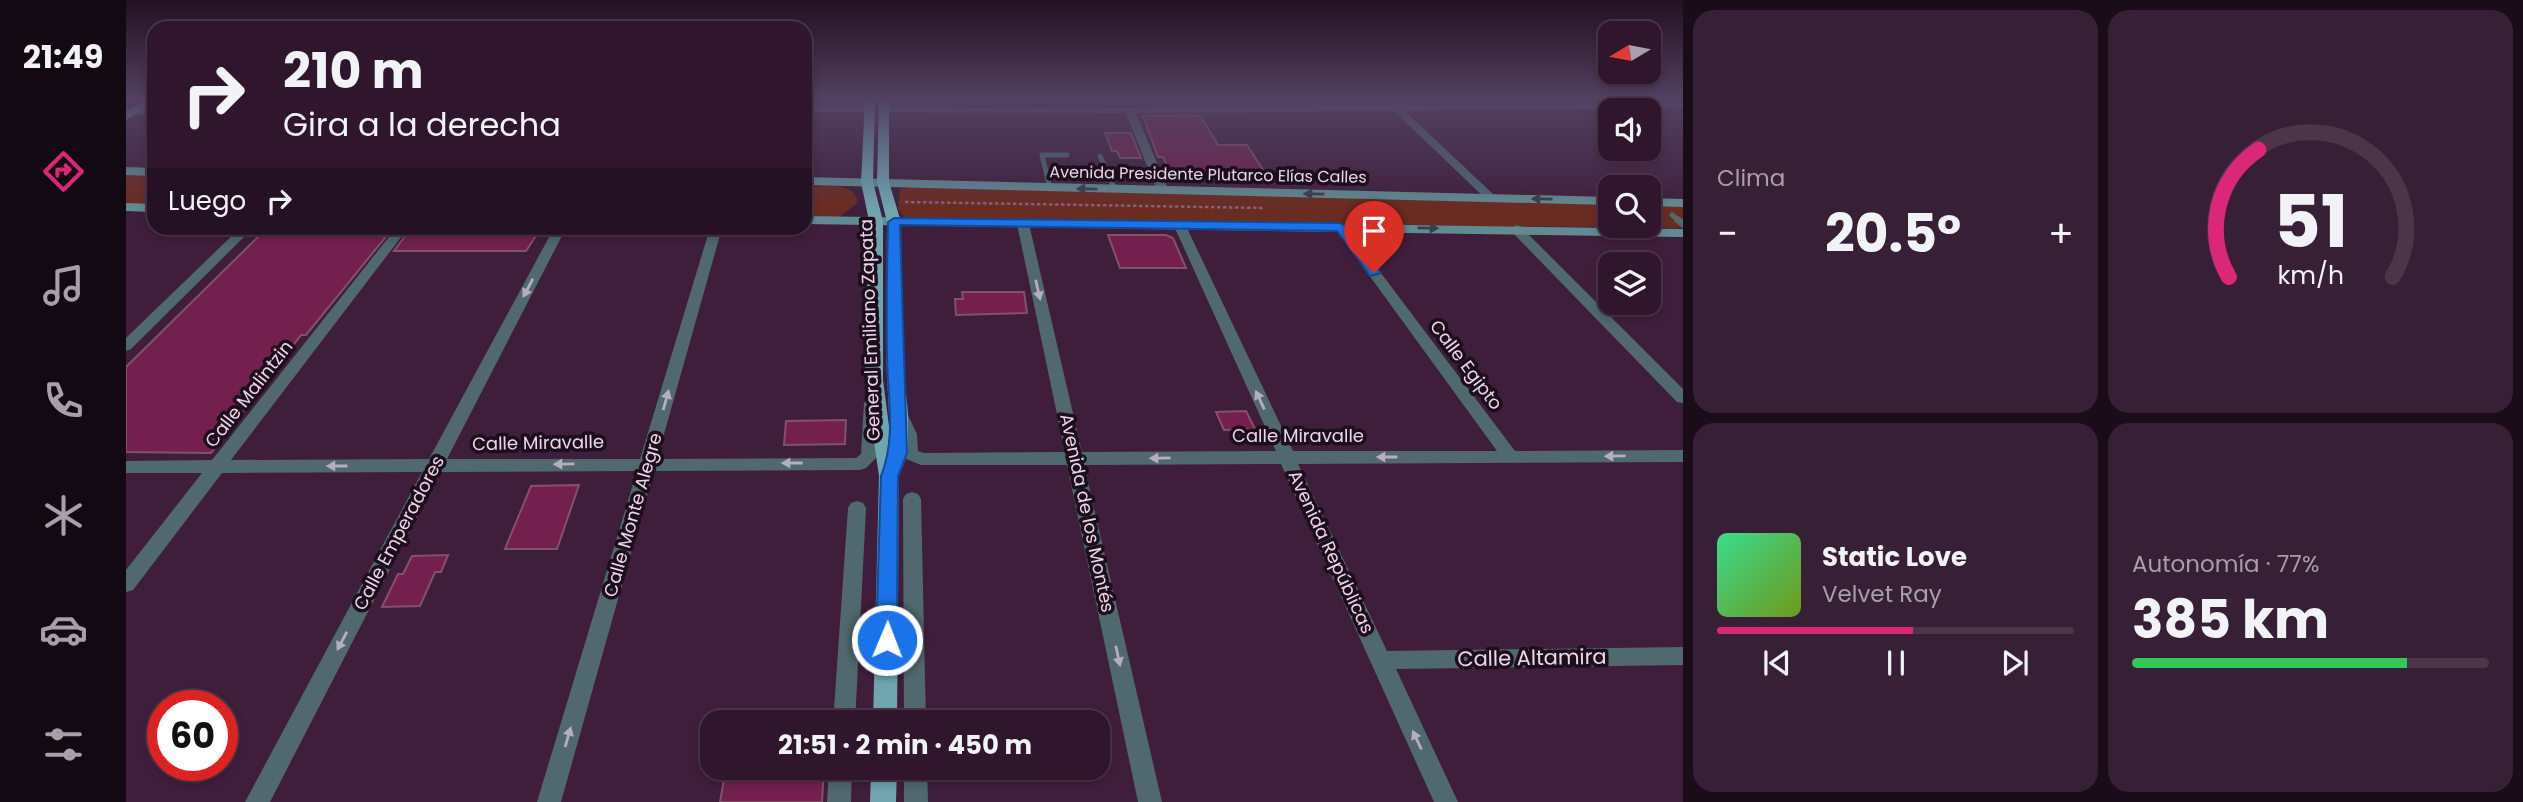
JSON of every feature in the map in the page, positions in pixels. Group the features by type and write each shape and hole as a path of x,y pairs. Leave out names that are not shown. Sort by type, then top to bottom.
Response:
{"main road":[{"name":"General Emiliano Zapata","path":"869,136 867,182 885,221 874,380 889,476 885,710"},
{"name":"General Emiliano Zapata","path":"884,136 885,221 899,414 899,453 889,476"},
{"path":"126,171 147,172"},
{"name":"Avenida Presidente Plutarco Elías Calles","path":"812,181 1598,201"},
{"path":"1661,202 1683,203"},
{"path":"126,207 147,208"},
{"path":"812,220 1683,233"},
{"path":"883,802 884,780"}],"street":[{"path":"1140,136 1161,191"},
{"path":"1427,136 1491,198"},
{"name":"Avenida de los Montés","path":"1023,224 1150,802"},
{"name":"Avenida Repúblicas","path":"1177,226 1446,802"},
{"name":"Calle Egipto","path":"1340,227 1511,457"},
{"path":"1516,229 1683,398"},
{"path":"126,346 240,235"},
{"name":"Calle Malintzin","path":"126,584 397,235"},
{"name":"Calle Emperadores","path":"257,802 555,235"},
{"name":"Calle Monte Alegre","path":"549,802 714,235"},
{"name":"Calle Miravalle","path":"126,467 864,463 869,455 874,380"},
{"name":"Calle Miravalle","path":"899,414 909,434 912,457 1075,459 1683,456"},
{"path":"912,499 915,710"},
{"path":"845,710 857,508"},
{"name":"Calle Altamira","path":"1381,660 1683,656"},
{"path":"839,802 840,780"},
{"path":"915,780 916,802"}],"lane":[{"path":"1050,188 1042,155 1067,155"},
{"path":"1100,156 1115,190"},
{"path":"1672,215 1683,224"}],"path":[{"path":"1161,191 1164,206 1177,226"},
{"path":"900,202 1275,208"}],"shaded area":[{"path":"126,175 147,175 147,205 126,205"},
{"path":"836,186 850,190 855,195 858,202 840,217 812,218 812,187"},
{"path":"910,187 1598,203 1598,227 908,220 898,210 900,189"},
{"path":"1661,204 1683,205 1683,228 1661,228"}],"building":[{"path":"1106,136 1132,136 1141,158 1120,158 1117,151 1112,151"},
{"path":"1150,136 1213,136 1218,145 1247,145 1269,179 1183,179 1173,177 1163,157 1158,157"},
{"path":"260,235 387,235 306,335 301,335 211,453 126,452 126,367"},
{"path":"406,235 536,235 526,251 394,251"},
{"path":"1108,235 1166,235 1173,238 1186,268 1120,268"},
{"path":"962,292 1024,292 1027,313 956,315 955,299 963,299"},
{"path":"1246,411 1255,429 1224,430 1216,412"},
{"path":"846,420 845,444 784,445 786,421"},
{"path":"579,485 557,549 505,549 531,486"},
{"path":"448,555 441,572 435,572 420,606 382,607 398,574 403,574 412,556"},
{"path":"724,780 823,780 822,802 720,802"}],"route":[{"path":"887,640 889,476 899,453 894,355 894,222 1340,227 1374,273"}]}
